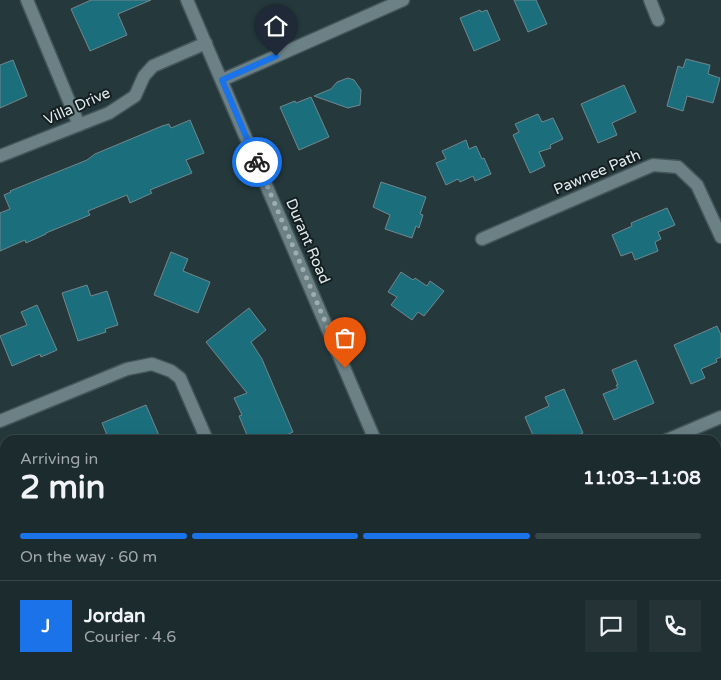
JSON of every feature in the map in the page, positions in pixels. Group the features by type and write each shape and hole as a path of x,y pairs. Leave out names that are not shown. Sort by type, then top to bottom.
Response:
{"street":[{"path":"26,0 79,125"},
{"name":"Durant Road","path":"188,0 373,435"},
{"path":"222,80 403,0"},
{"path":"650,0 658,20"},
{"name":"Villa Drive","path":"0,156 109,113 134,96 144,76 153,66 206,43"},
{"name":"Pawnee Path","path":"482,239 653,165 678,167 697,185 721,237"},
{"path":"0,421 127,368 152,364 171,371 180,378 188,392 205,435"},
{"path":"679,435 721,417"}],"building":[{"path":"91,0 151,0 118,14 127,35 90,51 71,9"},
{"path":"514,0 536,0 547,24 528,32"},
{"path":"480,10 481,12 487,10 500,40 474,51 460,18"},
{"path":"686,59 710,65 708,74 720,78 713,103 687,96 683,111 667,106 678,66 683,68"},
{"path":"13,60 27,96 0,108 0,65"},
{"path":"348,78 354,80 361,90 360,105 348,108 314,96 331,89 337,82"},
{"path":"624,85 636,112 612,123 617,135 598,143 581,104"},
{"path":"311,97 329,137 299,150 280,107"},
{"path":"538,114 542,122 553,118 563,139 550,145 551,148 539,152 545,166 530,173 513,135 519,132 515,124"},
{"path":"190,120 204,153 186,160 192,173 150,190 152,193 130,203 127,195 88,211 90,215 26,243 25,240 0,251 0,213 10,209 4,195 162,126 169,124 171,128"},
{"path":"466,140 469,149 476,146 491,174 475,181 473,176 460,182 458,179 446,185 436,163 446,159 442,151"},
{"path":"381,182 426,197 420,214 423,215 419,228 416,226 412,238 385,229 390,215 373,207"},
{"path":"667,208 675,225 658,232 661,239 655,242 658,251 635,260 632,252 621,256 612,235 632,226 631,223"},
{"path":"171,252 188,259 183,271 210,282 198,313 154,295"},
{"path":"401,272 427,286 430,281 444,291 424,316 418,312 412,320 391,305 397,297 388,292"},
{"path":"87,285 91,296 107,291 118,325 105,329 106,332 78,341 62,293"},
{"path":"37,305 57,350 41,357 40,354 12,366 0,336 27,325 21,312"},
{"path":"249,308 266,330 251,342 262,359 293,432 286,435 247,435 239,416 242,415 234,398 247,393 206,342"},
{"path":"717,326 721,335 721,357 716,359 717,362 701,369 705,378 691,384 674,345"},
{"path":"636,360 654,403 614,420 603,394 618,388 612,370"},
{"path":"564,389 583,433 578,435 533,435 525,417 549,406 545,397"},
{"path":"146,405 159,435 107,435 102,423"}],"way so far":[{"path":"257,162 345,368"}],"route":[{"path":"257,162 222,80 276,56"}]}
